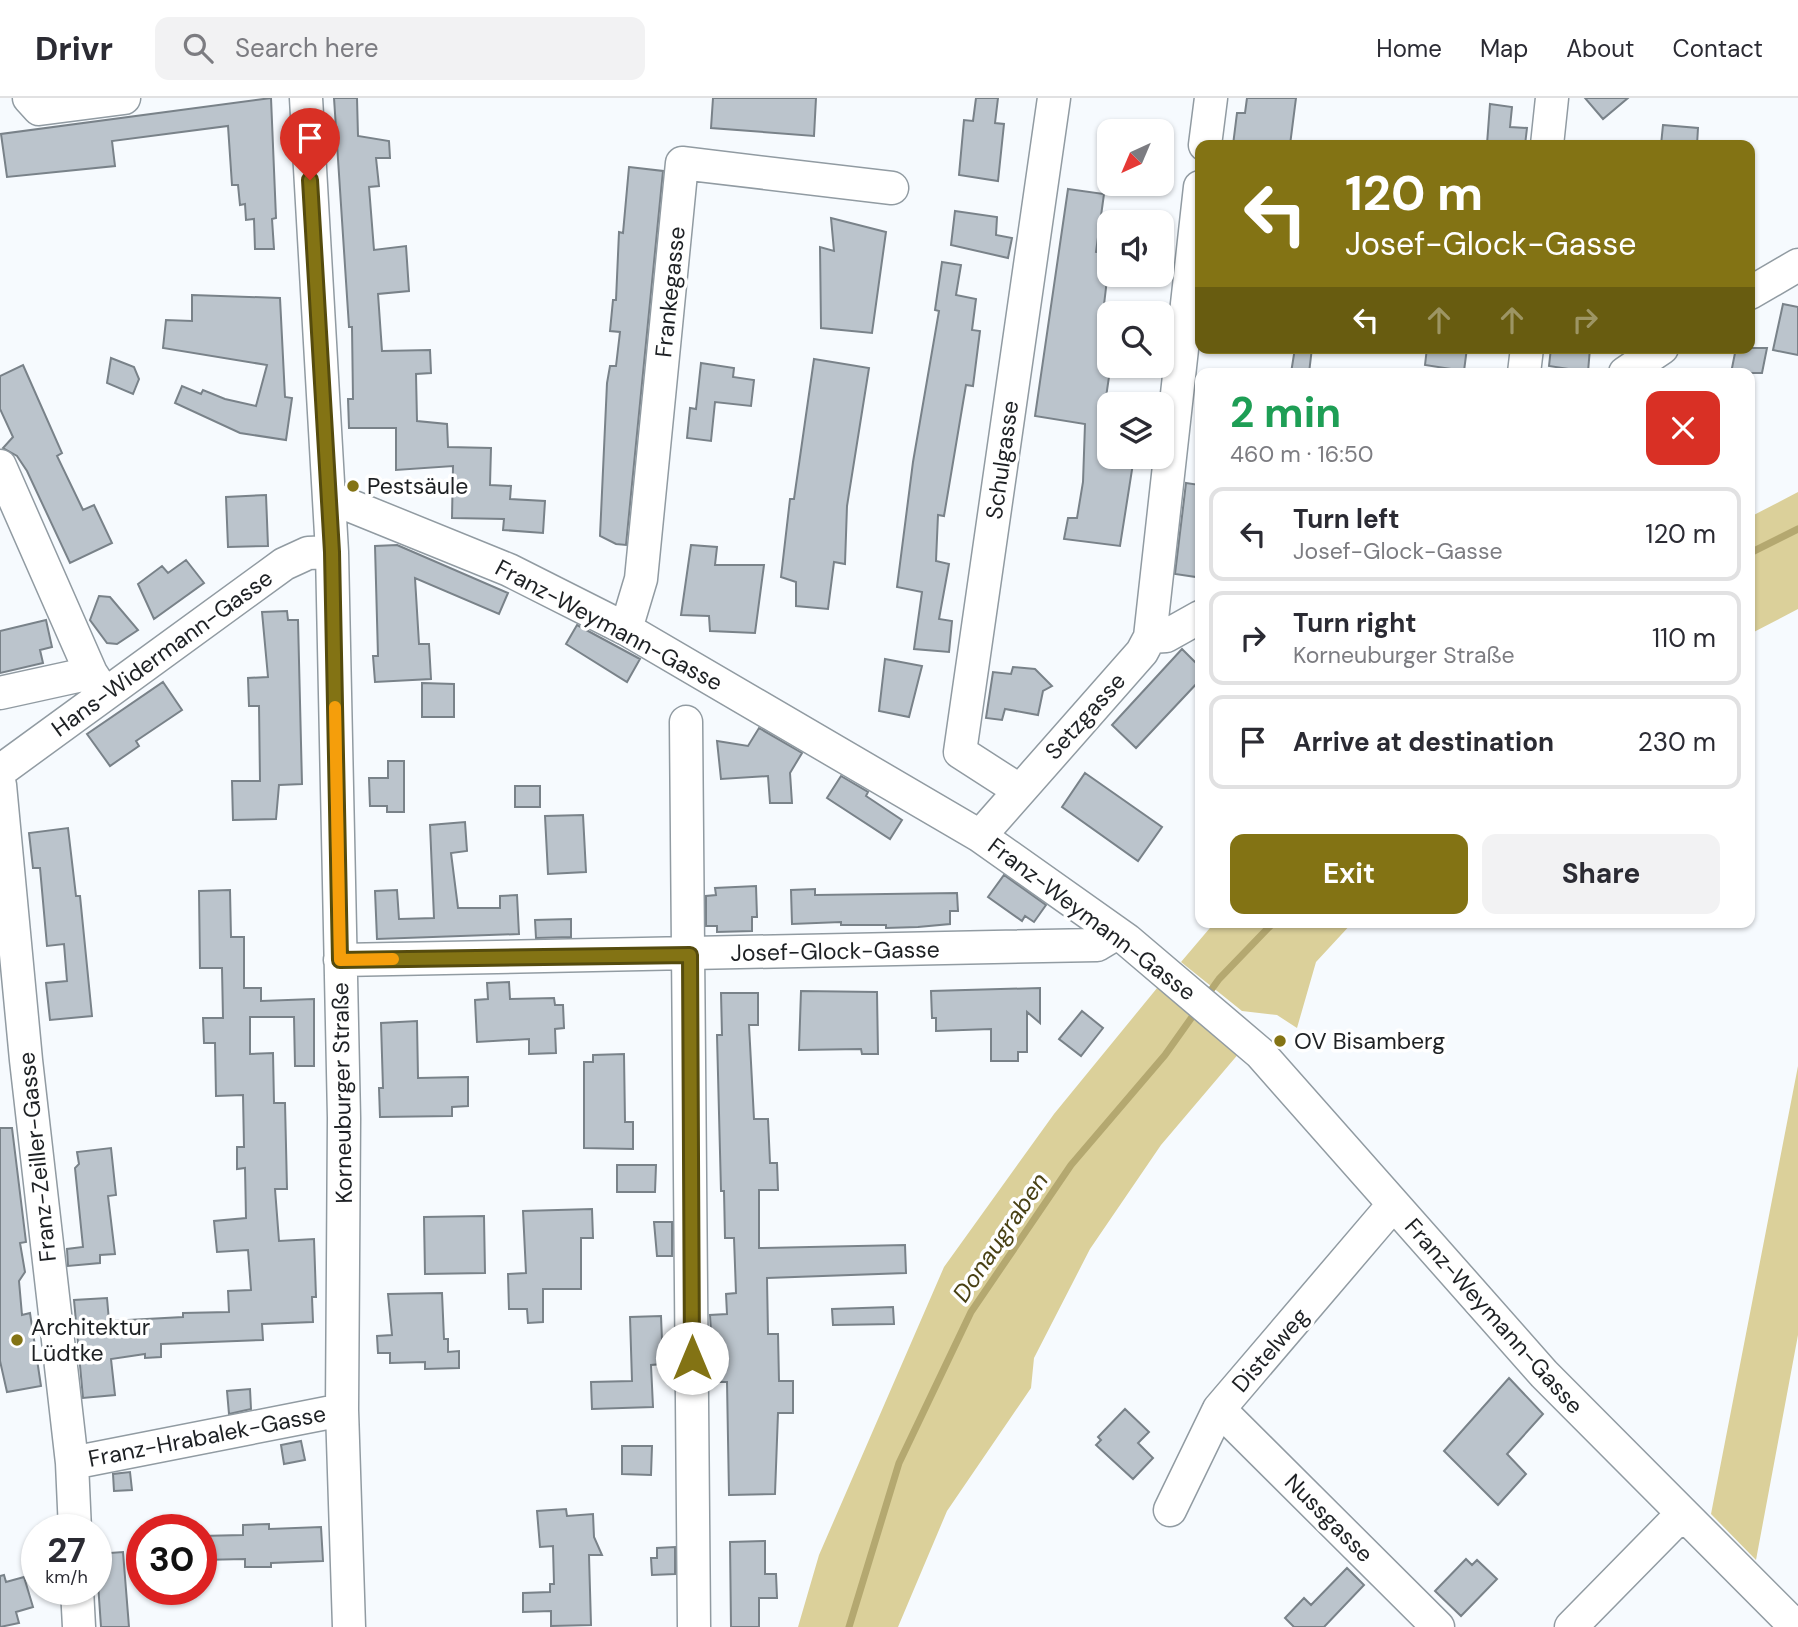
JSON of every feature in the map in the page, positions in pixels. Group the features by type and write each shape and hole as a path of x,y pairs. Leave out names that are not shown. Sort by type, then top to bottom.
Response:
{"street":[{"path":"29,98 39,109 124,98"},
{"name":"Korneuburger Straße","path":"306,98 332,552 344,1118 342,1410 349,1627"},
{"name":"Schulgasse","path":"1019,790 960,752 1054,98"},
{"path":"1206,140 1210,98"},
{"path":"1548,140 1552,98"},
{"name":"Frankegasse","path":"626,629 641,579 682,163 892,188"},
{"path":"1195,232 1150,637 1167,636 1195,620"},
{"path":"1755,290 1798,265"},
{"path":"1632,368 1653,354"},
{"path":"0,466 97,683 0,693"},
{"name":"Franz-Weymann-Gasse","path":"329,497 509,570 626,629 980,836 1177,979 1260,1053 1544,1374 1681,1515 1796,1627"},
{"name":"Hans-Widermann-Gasse","path":"0,771 97,683 295,557 332,552"},
{"name":"Setzgasse","path":"980,836 1142,652 1150,637"},
{"path":"686,722 694,1627"},
{"name":"Franz-Zeiller-Gasse","path":"0,785 27,1074 72,1462 74,1514"},
{"name":"Josef-Glock-Gasse","path":"340,960 1097,945 1117,933"},
{"name":"Distelweg","path":"1170,1510 1219,1409 1393,1205"},
{"name":"Nussgasse","path":"1219,1409 1438,1627"},
{"name":"Franz-Hrabalek-Gasse","path":"72,1462 342,1410"},
{"path":"1571,1627 1681,1515"},
{"path":"78,1605 79,1627"}],"shaded area":[{"path":"1798,492 1798,609 1755,631 1755,514"},
{"path":"1210,928 1347,928 1316,962 1297,1028 1277,1015 1242,1011 1181,962"},
{"path":"1162,982 1240,1052 1161,1145 1090,1249 1034,1358 1031,1388 947,1511 898,1627 798,1627 819,1555 944,1267 1054,1114"},
{"path":"1798,1066 1798,1335 1756,1560 1711,1514"}],"building":[{"path":"271,98 276,218 272,219 274,249 255,249 254,219 246,220 245,204 240,205 238,185 232,185 228,126 112,141 115,166 7,177 1,134"},
{"path":"334,98 357,98 358,136 389,141 390,158 376,158 379,186 369,187 374,250 406,246 409,291 378,294 382,351 430,350 431,373 416,374 417,421 447,424 448,447 491,448 490,485 511,486 510,499 545,501 543,533 503,530 504,519 452,518 453,466 396,470 396,428 349,428 348,399 353,399 352,327 349,327"},
{"path":"713,98 816,98 814,136 711,128"},
{"path":"976,98 998,98 995,123 1004,124 998,181 959,175 964,120 973,121"},
{"path":"1247,98 1296,98 1291,140 1234,140 1237,113 1245,113"},
{"path":"1585,98 1628,98 1603,119"},
{"path":"1490,104 1512,107 1510,127 1527,128 1526,140 1487,140"},
{"path":"1663,125 1698,128 1697,140 1662,140"},
{"path":"629,167 663,171 626,545 616,544 600,536 607,383 610,366 616,366 620,332 610,331 613,300 616,300 619,232 623,233"},
{"path":"1068,189 1097,193 1097,196 1104,196 1102,210 1097,210 1097,287 1106,287 1104,301 1097,301 1097,378 1109,378 1107,392 1097,392 1097,469 1132,469 1120,546 1064,539 1068,518 1077,518 1083,482 1085,424 1035,416"},
{"path":"955,211 997,217 996,235 1012,238 1008,258 951,245"},
{"path":"831,218 886,232 872,333 821,328 820,247 834,251"},
{"path":"942,262 961,265 956,295 976,299 972,330 980,331 973,386 966,385 944,516 938,515 936,561 949,564 939,619 952,621 949,652 914,649 922,592 897,587 913,462 939,311 935,310"},
{"path":"192,295 280,298 285,397 292,398 286,440 240,433 175,403 182,386 201,394 203,390 225,399 256,406 267,365 163,348 166,320 192,321"},
{"path":"1783,304 1798,307 1798,355 1773,350"},
{"path":"1755,348 1767,348 1762,373 1755,373 1755,368 1732,368 1735,354 1755,354"},
{"path":"1294,354 1311,354 1310,368 1292,368"},
{"path":"1426,354 1466,354 1464,368 1425,365"},
{"path":"1550,354 1590,354 1588,368 1549,366"},
{"path":"111,358 134,367 139,379 133,394 107,383"},
{"path":"814,359 869,368 847,506 845,564 834,562 828,609 796,606 796,582 781,577 790,499 794,499"},
{"path":"701,363 734,368 733,377 754,380 751,406 715,402 711,441 687,438 690,408 696,409"},
{"path":"23,365 62,453 57,456 83,510 94,505 112,543 70,563 27,471 17,456 3,448 13,437 0,409 0,376"},
{"path":"1186,483 1195,484 1195,577 1175,574"},
{"path":"266,495 268,546 228,547 226,497"},
{"path":"397,545 508,593 499,614 415,578 419,644 429,644 431,679 375,682 373,656 378,656 375,546"},
{"path":"691,545 717,547 715,565 764,565 755,633 710,631 709,616 681,615"},
{"path":"186,560 204,583 154,619 138,584 162,566 168,573"},
{"path":"99,596 110,597 138,630 117,644 107,643 90,620"},
{"path":"287,611 288,620 298,620 302,784 279,785 276,819 233,820 232,781 260,781 259,706 249,706 248,678 268,677 262,612"},
{"path":"46,620 52,647 40,650 43,663 0,673 0,631"},
{"path":"577,625 640,659 627,682 566,644"},
{"path":"1182,649 1195,662 1195,685 1136,748 1112,725"},
{"path":"885,659 922,666 909,717 879,711"},
{"path":"1013,667 1035,669 1052,686 1043,691 1038,715 1005,709 1002,720 986,718 993,672 1011,674"},
{"path":"163,682 182,710 136,741 139,746 110,766 87,734"},
{"path":"422,683 454,684 454,717 422,717"},
{"path":"759,728 802,753 790,773 792,803 770,803 768,776 721,779 717,741 748,746"},
{"path":"388,761 404,761 404,812 387,812 387,806 370,806 369,778 388,778"},
{"path":"1085,773 1162,827 1138,861 1062,807"},
{"path":"841,776 868,792 866,796 902,820 890,839 827,798"},
{"path":"515,786 540,786 540,807 515,807"},
{"path":"583,815 586,872 548,874 545,816"},
{"path":"465,822 467,851 451,853 458,908 500,908 500,896 517,895 519,934 377,939 375,891 397,890 399,919 434,918 430,825"},
{"path":"68,828 76,896 80,896 92,1016 50,1020 46,983 67,981 64,944 47,946 40,868 33,868 29,833"},
{"path":"1004,875 1046,905 1034,922 1025,916 1022,921 988,897"},
{"path":"756,886 757,917 752,917 752,931 717,932 717,926 706,926 706,896 716,895 715,888"},
{"path":"815,889 815,895 957,893 958,911 950,911 950,924 918,927 886,928 886,925 841,925 841,922 792,924 791,890"},
{"path":"230,890 231,937 244,937 244,988 261,988 261,1001 314,999 314,1066 295,1066 294,1017 250,1017 250,1054 273,1053 274,1103 285,1103 287,1189 275,1189 279,1241 314,1239 316,1297 312,1297 313,1322 262,1324 263,1340 161,1344 161,1357 145,1358 145,1354 111,1359 115,1395 83,1398 74,1300 107,1298 109,1321 183,1317 183,1313 229,1312 228,1291 251,1290 248,1250 217,1252 214,1221 246,1218 245,1168 237,1169 237,1147 244,1147 243,1095 216,1096 215,1043 204,1043 203,1018 223,1018 222,968 200,968 199,891"},
{"path":"571,919 571,937 536,938 535,920"},
{"path":"509,982 510,999 554,998 555,1005 563,1005 564,1028 555,1029 556,1053 529,1054 529,1039 477,1042 475,1000 488,999 487,983"},
{"path":"1040,988 1040,1023 1027,1012 1027,1052 1018,1052 1018,1061 991,1061 991,1029 936,1031 936,1018 932,1018 931,991"},
{"path":"801,991 877,992 878,1054 862,1054 861,1049 799,1050"},
{"path":"721,993 758,993 758,1025 749,1025 754,1119 768,1119 770,1163 777,1163 778,1190 759,1190 759,1248 905,1245 906,1273 767,1278 768,1334 778,1334 779,1381 793,1381 793,1413 778,1413 775,1494 729,1495 727,1382 714,1382 710,1315 727,1314 726,1294 736,1293 734,1238 725,1238 724,1191 721,1191 717,1035 722,1035"},
{"path":"1082,1011 1103,1028 1081,1056 1059,1039"},
{"path":"417,1021 418,1078 468,1077 468,1106 452,1107 452,1116 380,1117 379,1088 383,1088 381,1023"},
{"path":"624,1054 625,1122 633,1122 633,1149 584,1148 584,1062 593,1062 593,1055"},
{"path":"0,1128 12,1128 26,1242 20,1243 25,1272 19,1281 22,1315 30,1313 41,1386 7,1392 0,1361"},
{"path":"111,1148 116,1195 108,1196 115,1254 100,1255 100,1263 68,1266 67,1249 83,1247 75,1168 79,1164 77,1152"},
{"path":"617,1165 656,1165 655,1192 617,1192"},
{"path":"592,1209 593,1238 581,1238 581,1289 543,1289 543,1322 528,1323 527,1309 509,1309 508,1274 526,1273 523,1211"},
{"path":"484,1216 485,1273 425,1274 424,1217"},
{"path":"654,1222 672,1222 672,1256 657,1256"},
{"path":"442,1293 444,1339 448,1339 448,1352 459,1351 459,1368 425,1369 425,1362 390,1363 390,1353 378,1353 377,1336 392,1335 388,1294"},
{"path":"893,1307 894,1324 833,1325 832,1309"},
{"path":"661,1316 663,1364 651,1365 653,1407 592,1409 591,1382 632,1381 630,1317"},
{"path":"1509,1378 1543,1414 1507,1454 1526,1474 1498,1505 1444,1451"},
{"path":"250,1389 251,1409 229,1414 227,1391"},
{"path":"1125,1409 1149,1432 1138,1443 1153,1458 1133,1479 1096,1445 1101,1440 1098,1437"},
{"path":"301,1441 305,1460 284,1464 281,1445"},
{"path":"622,1446 652,1446 651,1475 622,1474"},
{"path":"130,1472 132,1490 114,1491 113,1474"},
{"path":"566,1509 567,1516 593,1514 594,1537 602,1555 589,1555 591,1625 551,1626 551,1611 523,1612 523,1593 550,1592 550,1584 554,1584 553,1546 540,1547 537,1511"},
{"path":"269,1524 269,1529 321,1527 323,1561 245,1567 245,1559 217,1560 217,1536 243,1535 243,1525"},
{"path":"765,1541 765,1574 776,1574 777,1598 759,1598 759,1627 731,1627 730,1542"},
{"path":"675,1547 675,1574 652,1575 651,1558 657,1558 657,1548"},
{"path":"123,1552 129,1627 101,1627 99,1605 112,1605 112,1553"},
{"path":"1466,1559 1472,1565 1477,1560 1497,1579 1461,1616 1435,1591"},
{"path":"1347,1568 1364,1585 1324,1627 1294,1627 1285,1618 1304,1598 1311,1605"},
{"path":"4,1575 6,1582 21,1578 21,1605 33,1607 16,1612 19,1623 0,1627 0,1576"}],"waterway":[{"name":"Donaugraben","path":"1755,550 1798,529"},
{"name":"Donaugraben","path":"1206,997 1219,979 1268,928"},
{"name":"Donaugraben","path":"849,1627 899,1463 971,1312 1071,1165 1165,1055 1197,1010"}],"slow traffic":[{"path":"335,707 340,960 393,959"}],"place":[{"name":"Pestsäule","path":"353,486"},
{"name":"OV Bisamberg","path":"1280,1041"},
{"name":"Architektur Lüdtke","path":"17,1340"}],"route":[{"path":"310,180 332,552 340,960 690,955 692,1358"}]}
